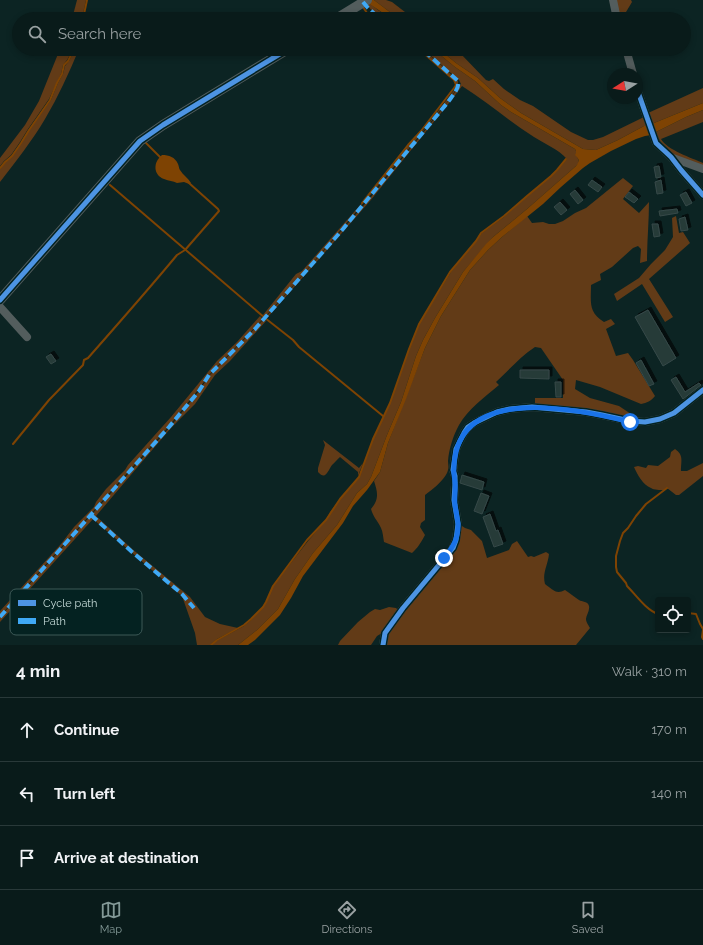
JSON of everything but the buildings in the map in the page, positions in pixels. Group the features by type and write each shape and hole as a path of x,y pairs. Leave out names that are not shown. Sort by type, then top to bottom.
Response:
{"street":[{"path":"613,0 616,12"},
{"path":"348,12 366,1"},
{"path":"0,300 140,141 163,125 276,56"},
{"path":"628,56 631,68"},
{"path":"642,104 656,143 671,157 703,195"},
{"path":"671,157 678,161 703,169"},
{"path":"0,307 27,337"},
{"path":"383,645 385,633 403,608 453,548 456,540 458,524 454,500 456,485 453,470 456,449 468,427 482,418 496,412 532,407 586,412 630,422 645,422 660,419 674,413 703,390"}],"shaded area":[{"path":"77,0 86,0 83,12 74,12"},
{"path":"374,0 386,0 392,2 405,12 390,12"},
{"path":"374,0 390,12 382,12 368,2"},
{"path":"615,0 631,0 632,2 626,12 618,12"},
{"path":"368,2 381,12 373,12 366,4"},
{"path":"57,56 69,56 63,65 61,74 49,99 11,155 0,166 0,158 25,125 39,101"},
{"path":"72,56 76,56 50,111 29,143 0,182 0,169 12,156 51,100 65,66"},
{"path":"428,56 430,56 445,68 458,81 455,91 448,101 358,210 265,317 263,315 296,274 302,271 362,203 408,145 422,132 455,89 455,80"},
{"path":"431,56 442,56 475,81 501,105 511,112 575,149 579,163 493,237 463,272 423,340 416,356 401,402 371,477 367,484 357,493 337,525 313,553 295,579 278,609 257,630 238,645 211,645 244,626 263,607 273,586 326,520 340,499 359,477 373,439 390,403 419,324 451,272 482,233 504,217 557,171 567,159 560,152 525,131 462,86 370,201 267,318 266,317 371,197 440,112 461,84 459,80"},
{"path":"442,56 448,56 478,78 500,98 521,113 583,149 596,150 644,126 647,126 651,135 636,139 611,151 583,168 543,204 502,237 470,270 441,316 425,348 388,443 380,472 353,506 343,523 303,576 280,615 248,645 238,645 257,630 278,609 295,579 313,553 337,525 357,493 367,484 401,402 416,356 423,340 463,272 493,237 527,209 578,163 578,159 575,155 575,149 511,112 501,105 475,81"},
{"path":"448,56 463,56 486,80 489,81 493,79 520,100 533,106 571,132 588,140 603,137 644,117 647,126 644,126 596,150 583,149 521,113 500,98 478,78"},
{"path":"703,88 703,103 654,123 653,125 648,113"},
{"path":"703,103 703,110 656,132 653,125 654,123"},
{"path":"703,110 703,122 661,139 674,150 703,163 703,167 684,162 675,157 662,144 656,132"},
{"path":"162,155 173,158 178,164 180,170 191,183 177,183 160,177 156,171 156,165 157,161"},
{"path":"623,178 633,186 623,199 639,213 649,202 647,261 640,263 641,249 638,246 633,248 612,267 600,274 601,280 591,285 591,302 595,314 599,318 604,322 611,319 615,324 606,329 616,356 628,353 655,396 649,402 641,404 600,387 576,380 575,389 590,398 619,406 631,414 647,421 535,405 535,398 563,398 563,380 541,348 535,347 519,359 496,382 499,385 472,408 459,425 450,447 447,473 438,484 425,495 425,520 421,523 420,527 425,535 418,547 412,553 384,542 382,530 371,509 377,499 374,481 380,472 388,443 425,348 441,316 470,270 488,250 527,216 532,223 543,222 555,224 563,221 586,208"},
{"path":"676,216 679,233 683,232 690,243 649,279 673,317 665,322 642,284 617,301 614,294 639,278 665,250 673,237 672,218"},
{"path":"260,316 263,319 209,375 169,426 24,589 20,589 61,544 74,527 94,507 106,489 125,470 171,417 217,361 237,342"},
{"path":"264,319 266,321 230,361 215,375 195,404 170,429 96,516 131,548 190,597 205,617 220,624 238,628 217,639 210,645 197,645 195,633 182,596 93,519 30,589 25,589 170,427 209,376"},
{"path":"323,440 359,468 363,463 358,476 358,472 340,457 325,475 318,472 325,445"},
{"path":"675,449 681,456 681,471 687,471 703,463 703,476 679,495 676,495 667,488 664,490 655,490 648,487 643,482 634,467 638,466 646,468 648,465 658,466 670,457 671,452"},
{"path":"459,524 471,530 482,541 487,558 509,550 512,544 517,541 528,557 534,557 546,552 549,554 544,580 545,584 557,592 565,590 579,600 587,603 589,606 586,619 590,628 576,645 384,645 385,637 444,558"},
{"path":"10,600 10,605 0,616 0,611"},
{"path":"10,606 10,611 0,622 0,617"},
{"path":"389,607 396,608 399,611 371,645 338,645 358,622 370,612 375,609 380,610"}],"waterway":[{"path":"84,12 87,0"},
{"path":"363,7 366,12"},
{"path":"0,168 12,156 50,100 62,74 64,65 70,56"},
{"path":"362,203 421,131 456,85 454,80 427,56"},
{"path":"146,143 161,158"},
{"path":"211,645 244,625 263,607 273,586 307,540 326,520 340,499 359,477 373,439 390,403 419,324 450,272 481,233 504,216 551,176 566,159"},
{"path":"13,444 49,400 83,365 84,360 88,358 177,255 185,250 219,211 189,183"},
{"path":"110,185 265,318 293,340 299,347 383,416"},
{"path":"655,612 645,606 617,572 616,556 623,533 646,504 667,488"},
{"path":"691,613 696,614 703,629"},
{"path":"703,630 703,639"}],"marked path":[{"path":"363,2 372,12"},
{"path":"25,589 169,427 199,391 209,375 255,329 343,229 448,102 457,89 458,81 430,56"},
{"path":"91,515 182,594 194,608"},
{"path":"0,617 10,606"}],"cycle path":[{"path":"0,300 140,141 163,125 276,56"},
{"path":"642,104 656,143 671,157 703,195"},
{"path":"383,645 385,633 403,608 453,548 456,540 458,524 454,500 455,476 453,470 456,449 468,427 497,412 532,407 586,412 630,421 645,422 660,419 674,413 703,390"}],"route":[{"path":"444,558 453,548 456,540 458,524 454,500 456,485 453,470 456,449 468,427 482,418 496,412 532,407 586,412 630,422"}]}
